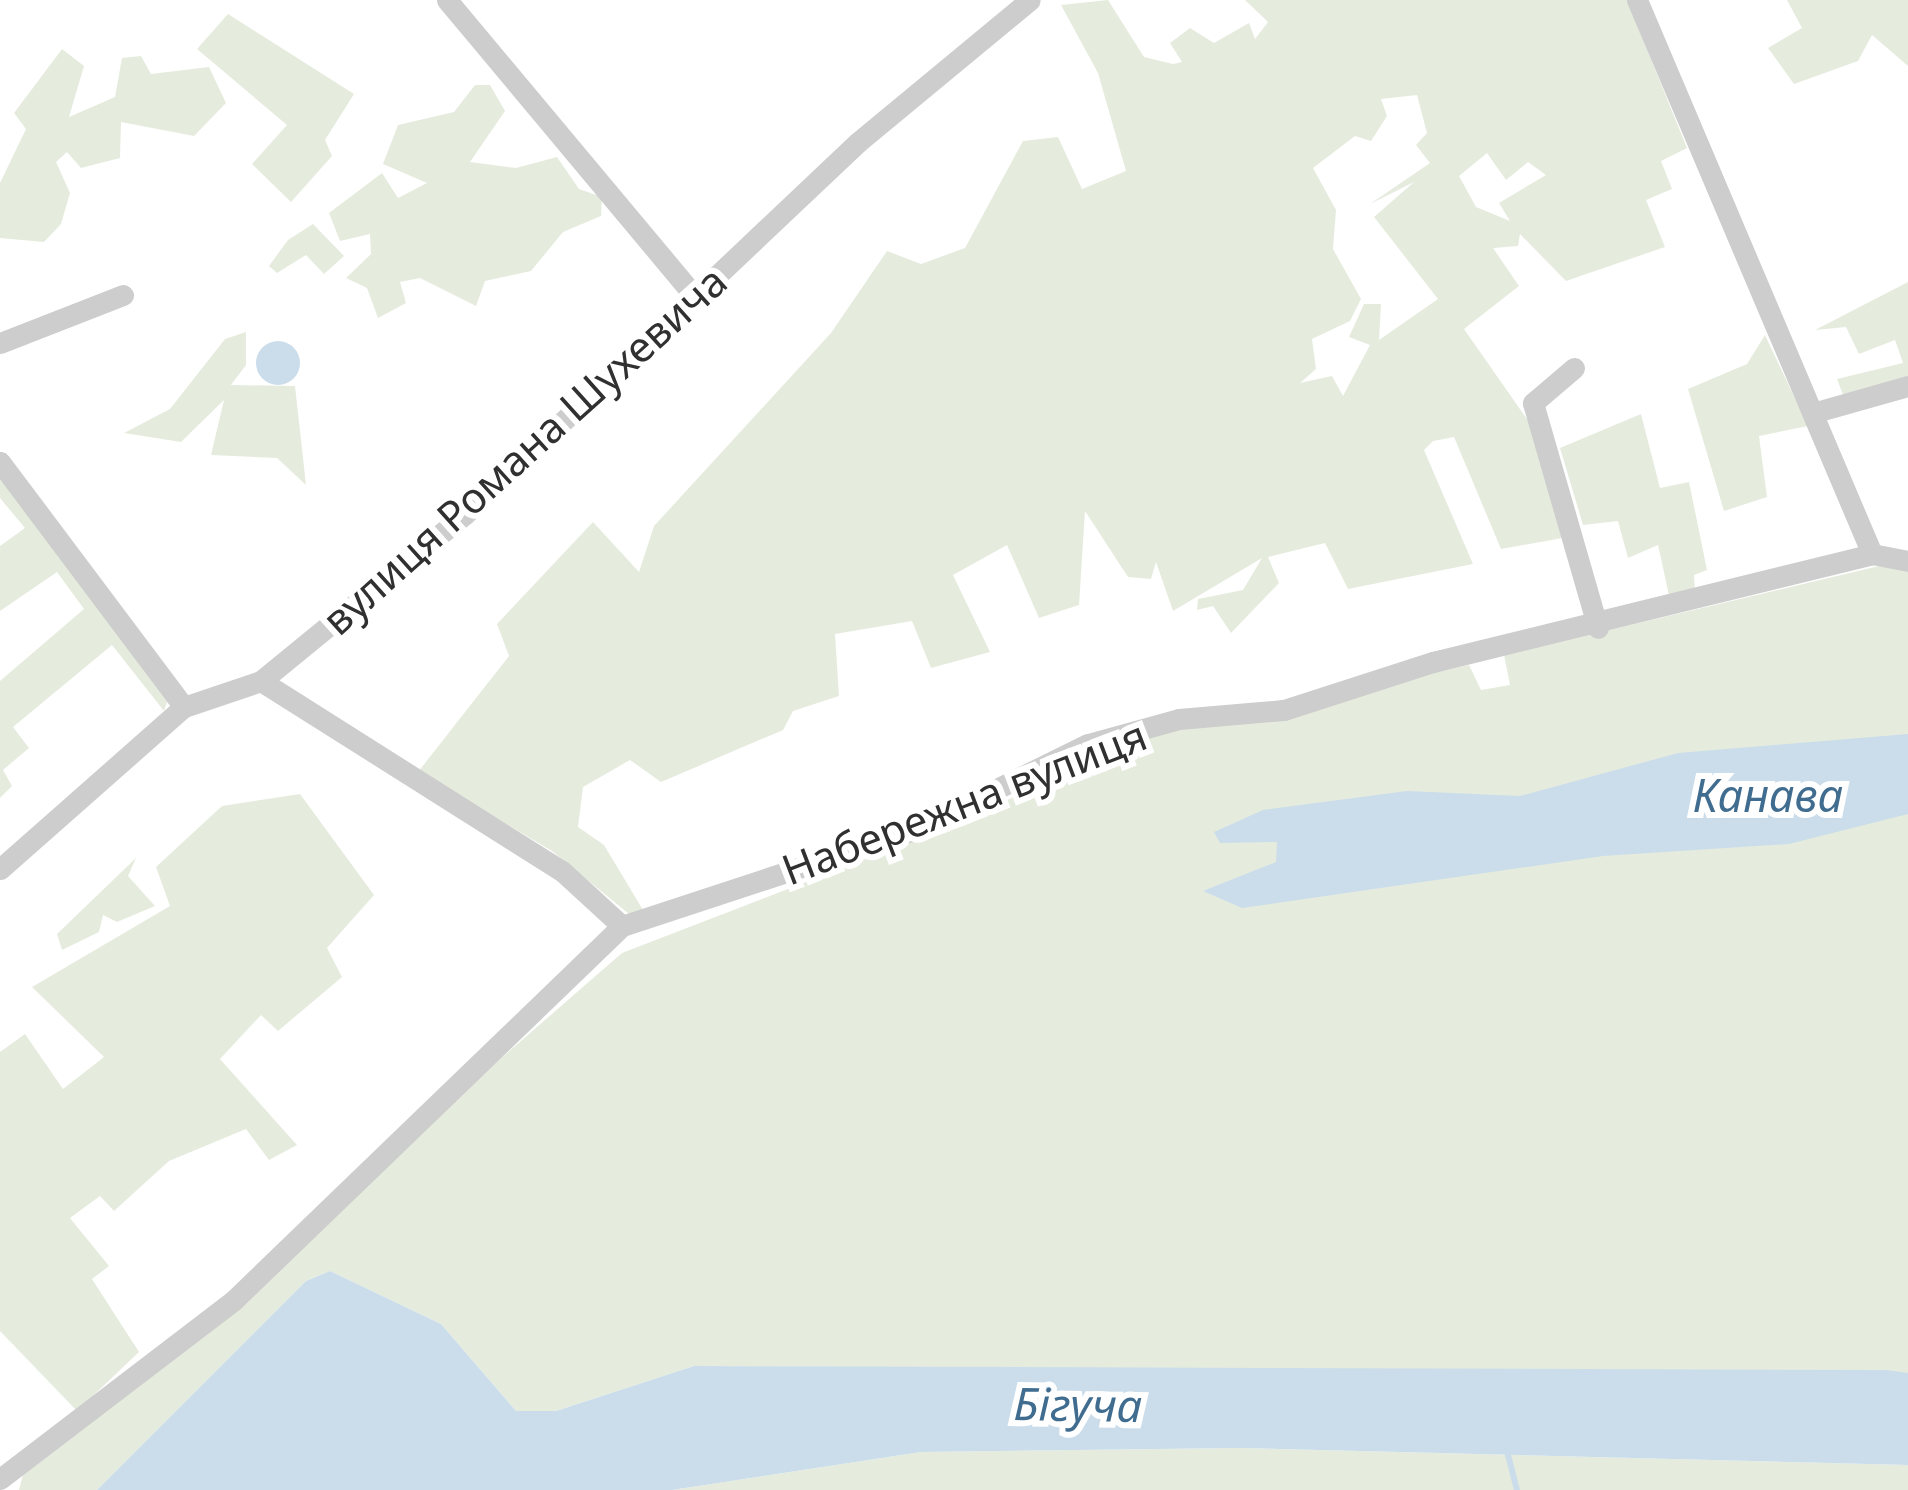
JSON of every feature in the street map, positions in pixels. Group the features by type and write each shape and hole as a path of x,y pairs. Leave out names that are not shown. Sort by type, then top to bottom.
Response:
{"street":[{"path":"447,0 695,297"},
{"name":"вулиця Романа Шухевича","path":"0,869 184,707 261,681 465,514 695,297 1030,0"},
{"path":"1637,0 1816,412 1872,554"},
{"path":"0,344 122,295"},
{"path":"1574,368 1533,404 1598,628"},
{"path":"1816,412 1908,386"},
{"path":"0,462 184,707"},
{"name":"Набережна вулиця","path":"0,1479 234,1300 622,926 911,831 1088,744 1179,719 1284,710 1433,662 1598,628 1872,554 1908,561"},
{"path":"261,681 562,871 622,926"}],"shaded area":[{"path":"1108,0 1144,57 1173,64 1182,62 1170,43 1190,28 1214,43 1249,23 1255,39 1268,22 1245,0 1627,0 1687,148 1661,161 1672,189 1646,200 1665,247 1566,281 1520,234 1518,246 1493,248 1519,286 1464,329 1531,425 1568,537 1501,549 1454,437 1433,441 1424,450 1473,564 1348,589 1325,543 1268,557 1279,583 1231,633 1213,606 1197,610 1198,599 1243,590 1262,558 1173,611 1156,562 1151,579 1128,577 1085,511 1079,605 1039,618 1007,545 953,575 990,652 931,668 912,621 835,634 839,696 793,711 783,730 661,782 630,760 583,787 578,827 604,845 643,910 629,914 552,851 418,772 509,656 497,624 593,522 639,572 654,526 831,333 887,251 921,264 965,248 1023,141 1058,137 1082,189 1126,171 1098,73 1061,5","holes":["1417,95 1427,133 1416,145 1430,163 1370,204 1414,182 1374,217 1438,299 1379,340 1381,304 1364,304 1349,337 1370,345 1343,396 1332,376 1300,383 1316,369 1312,339 1350,321 1361,299 1333,249 1336,210 1313,168 1355,136 1371,141 1387,116 1381,99","1487,153 1506,180 1528,162 1546,175 1499,203 1510,221 1476,207 1459,176"]},
{"path":"1787,0 1908,0 1908,66 1872,35 1858,61 1794,84 1768,48 1802,28"},
{"path":"228,14 354,94 325,140 332,156 291,202 252,164 287,125 197,49"},
{"path":"62,49 84,66 69,117 115,97 122,58 141,56 151,74 209,67 226,103 194,136 121,122 120,158 81,168 67,152 56,162 70,193 61,224 44,242 0,238 0,183 26,129 14,113"},
{"path":"475,85 490,85 505,111 470,162 516,168 557,157 579,189 602,197 601,216 563,232 531,271 485,281 476,306 420,278 400,282 406,303 378,318 367,288 346,278 371,254 370,234 340,241 329,213 382,173 398,198 427,183 383,164 398,125 454,112"},
{"path":"313,224 344,256 324,274 306,255 277,273 269,266 288,240"},
{"path":"1908,282 1908,378 1845,400 1837,379 1903,363 1895,340 1859,354 1846,327 1815,330"},
{"path":"246,332 246,365 231,385 295,386 306,485 277,458 211,455 224,400 181,442 124,433 170,409 225,339"},
{"path":"1765,335 1808,426 1759,436 1767,497 1724,511 1688,389 1747,364"},
{"path":"1641,414 1660,488 1689,482 1707,570 1694,575 1695,595 1670,600 1658,545 1628,558 1618,521 1583,525 1560,448"},
{"path":"0,476 167,702 164,711 112,645 13,727 29,748 3,770 12,786 0,798 0,681 84,609 57,572 0,611 0,546 25,528 0,498"},
{"path":"1879,566 1908,569 1908,1373 694,1366 556,1411 516,1411 441,1324 330,1271 306,1281 97,1490 19,1490 23,1474 622,953 969,819 1126,741 1469,665 1481,690 1510,685 1504,655"},
{"path":"300,794 374,895 327,948 342,977 278,1031 261,1015 220,1059 297,1145 269,1160 246,1129 169,1161 114,1211 100,1196 70,1218 109,1266 92,1279 139,1352 77,1411 0,1331 0,1052 25,1034 63,1089 104,1057 32,987 170,906 156,867 222,806"},
{"path":"136,858 128,876 155,906 117,922 103,915 99,932 62,950 57,934"},
{"path":"1239,1448 1908,1465 1908,1490 672,1490 921,1452"}],"water":[{"path":"278,341 294,347 300,363 294,379 278,385 262,379 256,363 262,347"},
{"name":"Канава","path":"1908,734 1908,814 1789,844 1603,856 1242,908 1203,891 1276,862 1277,842 1220,843 1214,832 1263,810 1407,791 1520,796 1678,753"},
{"name":"Бігуча","path":"330,1271 441,1324 516,1411 556,1411 694,1366 1887,1370 1908,1373 1908,1465 1239,1448 921,1452 672,1490 97,1490 306,1281"}],"waterway":[{"path":"1506,1447 1517,1490"}]}
